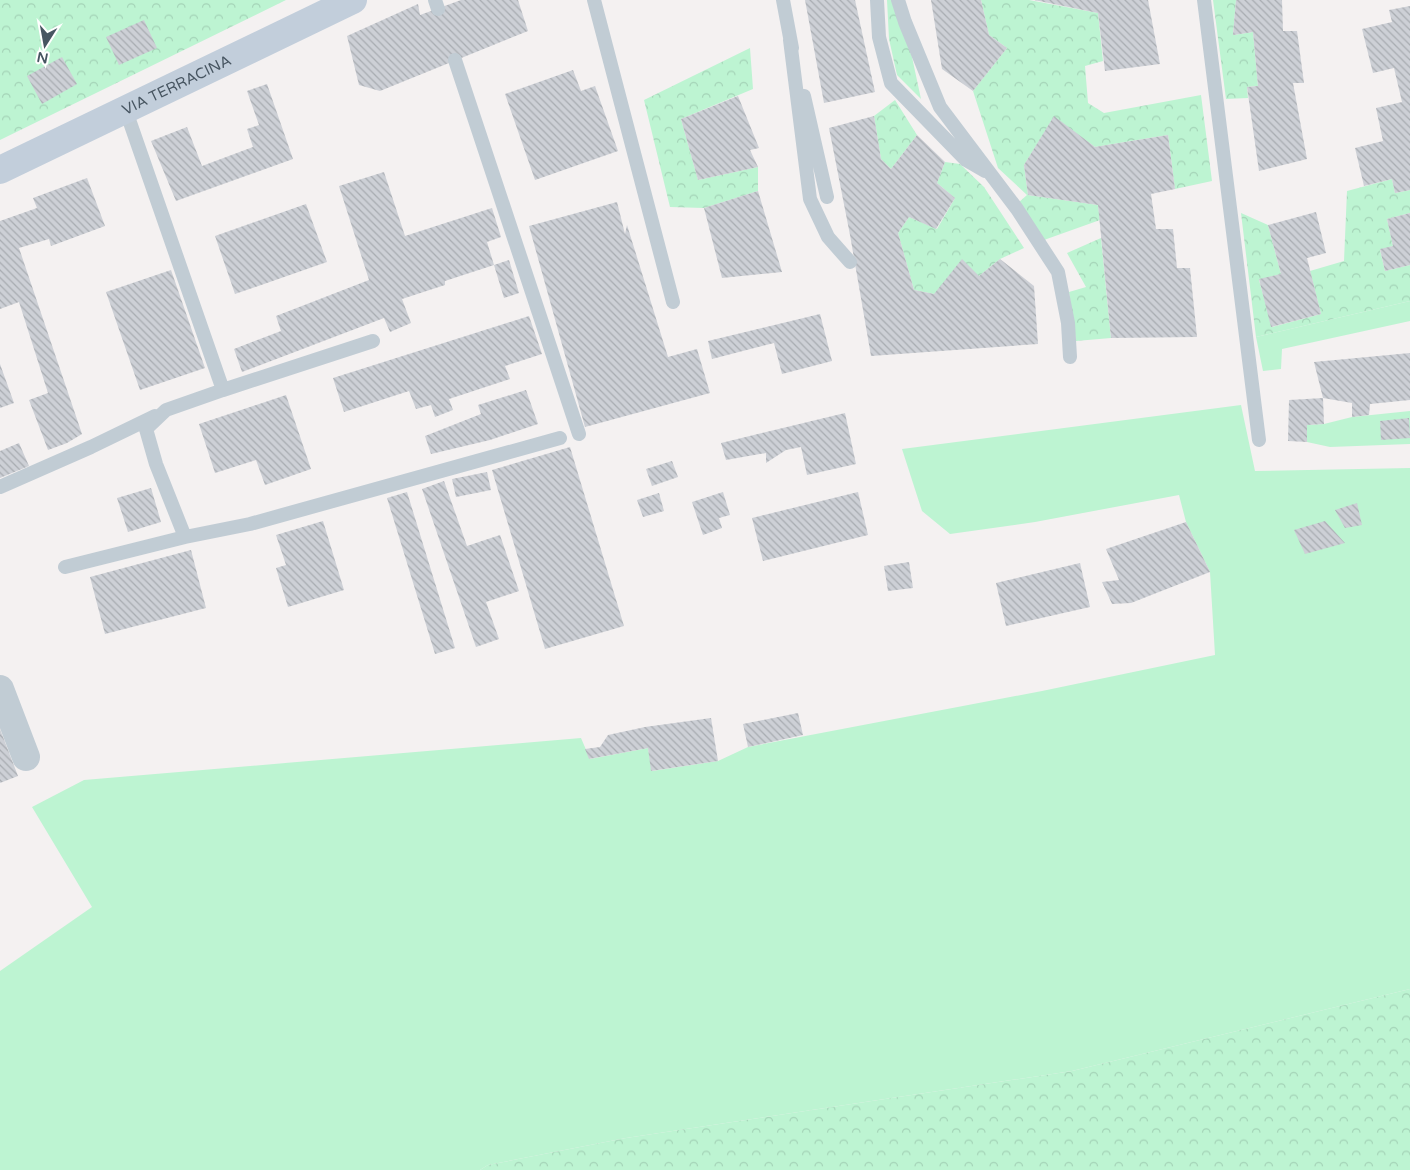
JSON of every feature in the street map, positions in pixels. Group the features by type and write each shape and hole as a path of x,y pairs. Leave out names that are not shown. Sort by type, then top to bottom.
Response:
{"main road":[{"name":"VIA TERRACINA","path":"0,170 353,0"}],"street":[{"path":"0,689 26,757"}],"lane":[{"path":"594,0 674,302"},
{"path":"783,0 790,40 810,200 828,238 850,262"},
{"path":"877,0 880,37 891,83 966,160 992,176"},
{"path":"898,0 905,22 940,107 992,176 1058,272 1068,323 1070,357"},
{"path":"1204,0 1259,440"},
{"path":"790,40 827,197"},
{"path":"455,60 579,434"},
{"path":"126,108 223,390"},
{"path":"0,487 91,447 166,410 373,341"},
{"path":"166,410 146,429 156,464 185,538"},
{"path":"65,567 250,524 560,438"}],"green space":[{"path":"0,0 286,0 0,140"},
{"path":"887,0 892,0 912,57 921,99 897,75 889,39"},
{"path":"981,0 1029,0 1098,13 1103,61 1085,66 1088,103 1104,113 1201,95 1212,181 1175,189 1168,135 1095,147 1054,117 1024,165 1028,195 1098,205 1100,220 1044,240 1018,203 1027,195 998,168 973,91 1007,48 989,35"},
{"path":"1213,0 1236,0 1233,35 1253,32 1258,86 1247,87 1248,98 1226,99"},
{"path":"750,48 753,89 681,119 698,180 758,167 758,191 704,208 670,207 644,100"},
{"path":"895,100 917,135 891,169 881,159 874,116"},
{"path":"945,162 960,164 984,187 1024,248 1000,259 979,276 934,294 914,290 898,233 909,217 937,229 955,198 937,183"},
{"path":"1392,179 1395,193 1410,190 1410,213 1387,219 1393,246 1380,250 1385,271 1410,265 1410,301 1256,337 1241,213 1268,225 1281,274 1259,280 1272,327 1321,314 1310,271 1344,261 1347,191"},
{"path":"1101,238 1111,338 1076,341 1069,292 1086,287 1067,253"},
{"path":"1410,301 1410,321 1282,349 1281,369 1263,371 1256,337"},
{"path":"1241,405 1255,471 1410,468 1410,989 1072,1071 626,1138 488,1165 480,1170 0,1170 0,971 92,907 32,807 84,780 581,738 590,759 648,748 652,771 718,761 748,747 1042,691 1215,655 1210,572 1186,522 1179,495 1035,522 950,534 922,511 902,449"},
{"path":"1410,411 1410,444 1330,447 1307,442 1307,425 1324,424 1352,417"},
{"path":"1410,989 1410,1170 480,1170 488,1165 626,1138 1072,1071"}],"building":[{"path":"461,0 518,0 528,31 380,91 359,85 347,36 418,4 420,15"},
{"path":"805,0 855,0 875,92 824,103"},
{"path":"931,0 981,0 989,35 1007,48 973,91 942,69"},
{"path":"1034,0 1148,0 1160,64 1105,71 1098,13"},
{"path":"1236,0 1282,0 1283,31 1297,31 1304,83 1293,83 1307,159 1259,171 1247,87 1258,86 1253,32 1233,35"},
{"path":"1410,6 1410,190 1395,193 1392,179 1364,186 1355,148 1383,141 1376,108 1402,102 1394,68 1373,73 1362,29 1392,22 1389,10"},
{"path":"144,20 157,48 119,65 106,37"},
{"path":"62,57 77,84 42,104 27,76"},
{"path":"573,70 581,91 595,86 618,151 535,180 505,94"},
{"path":"267,84 293,159 176,201 151,141 187,127 202,166 253,147 247,129 259,125 247,91"},
{"path":"738,96 759,148 750,150 758,167 698,180 681,119"},
{"path":"874,116 881,159 891,169 917,135 945,162 937,183 955,198 936,229 909,217 898,233 914,290 934,294 962,259 979,276 1000,259 1034,286 1038,344 871,356 829,128"},
{"path":"1054,116 1095,147 1168,135 1175,189 1151,194 1156,229 1173,229 1177,268 1190,268 1197,337 1111,338 1098,205 1028,195 1024,165"},
{"path":"384,172 405,236 492,208 501,237 487,242 494,265 445,281 445,285 402,299 411,323 390,332 384,318 242,372 234,349 281,331 276,316 369,280 339,186"},
{"path":"87,178 105,226 51,246 49,239 19,248 82,434 67,443 48,450 29,400 48,393 19,302 0,309 0,221 37,208 33,198"},
{"path":"758,191 782,272 722,278 704,208"},
{"path":"617,202 625,234 627,225 668,357 697,349 710,393 585,427 529,226"},
{"path":"306,204 327,262 235,294 215,236"},
{"path":"1316,212 1326,253 1307,258 1321,314 1271,327 1259,279 1281,274 1268,225"},
{"path":"1410,213 1410,265 1385,271 1380,249 1393,246 1387,219"},
{"path":"509,260 519,293 504,298 494,265"},
{"path":"171,270 205,368 140,390 106,292"},
{"path":"820,314 832,361 782,374 774,343 712,359 708,341"},
{"path":"529,316 542,354 505,366 510,379 449,399 453,410 435,417 431,405 416,409 409,391 344,412 333,378"},
{"path":"1410,353 1410,400 1370,404 1369,415 1352,417 1352,403 1323,398 1314,362"},
{"path":"0,364 14,403 0,408"},
{"path":"526,390 538,424 490,440 431,454 425,436 481,414 478,405"},
{"path":"286,395 311,469 265,485 256,460 215,473 199,424"},
{"path":"1323,398 1324,424 1307,425 1307,442 1288,441 1289,400"},
{"path":"845,413 856,464 807,475 801,447 786,450 766,463 766,453 726,460 721,443"},
{"path":"1409,418 1410,438 1381,440 1380,421"},
{"path":"19,443 29,466 0,478 0,451"},
{"path":"570,447 624,626 545,649 492,470"},
{"path":"672,461 678,477 652,486 646,469"},
{"path":"487,472 491,490 456,497 452,479"},
{"path":"444,481 467,546 500,535 519,591 486,602 499,639 476,647 422,489"},
{"path":"151,488 161,522 128,532 117,498"},
{"path":"407,492 455,648 435,654 387,498"},
{"path":"723,492 730,515 719,518 722,528 703,535 692,502"},
{"path":"858,492 868,535 763,561 752,518"},
{"path":"659,493 664,511 643,517 637,500"},
{"path":"1357,503 1362,525 1345,528 1335,510"},
{"path":"323,521 344,590 288,607 276,568 286,565 276,535"},
{"path":"1325,521 1345,543 1305,554 1294,530"},
{"path":"1186,522 1210,572 1131,603 1112,604 1102,582 1119,580 1106,549"},
{"path":"191,550 206,608 105,634 90,577"},
{"path":"909,562 913,588 888,591 884,566"},
{"path":"1080,563 1090,607 1006,626 996,583"},
{"path":"798,713 803,735 748,747 743,724"},
{"path":"711,718 718,761 651,771 648,748 589,759 585,749 600,747 608,735 645,727"},
{"path":"0,729 18,776 0,783"}]}
